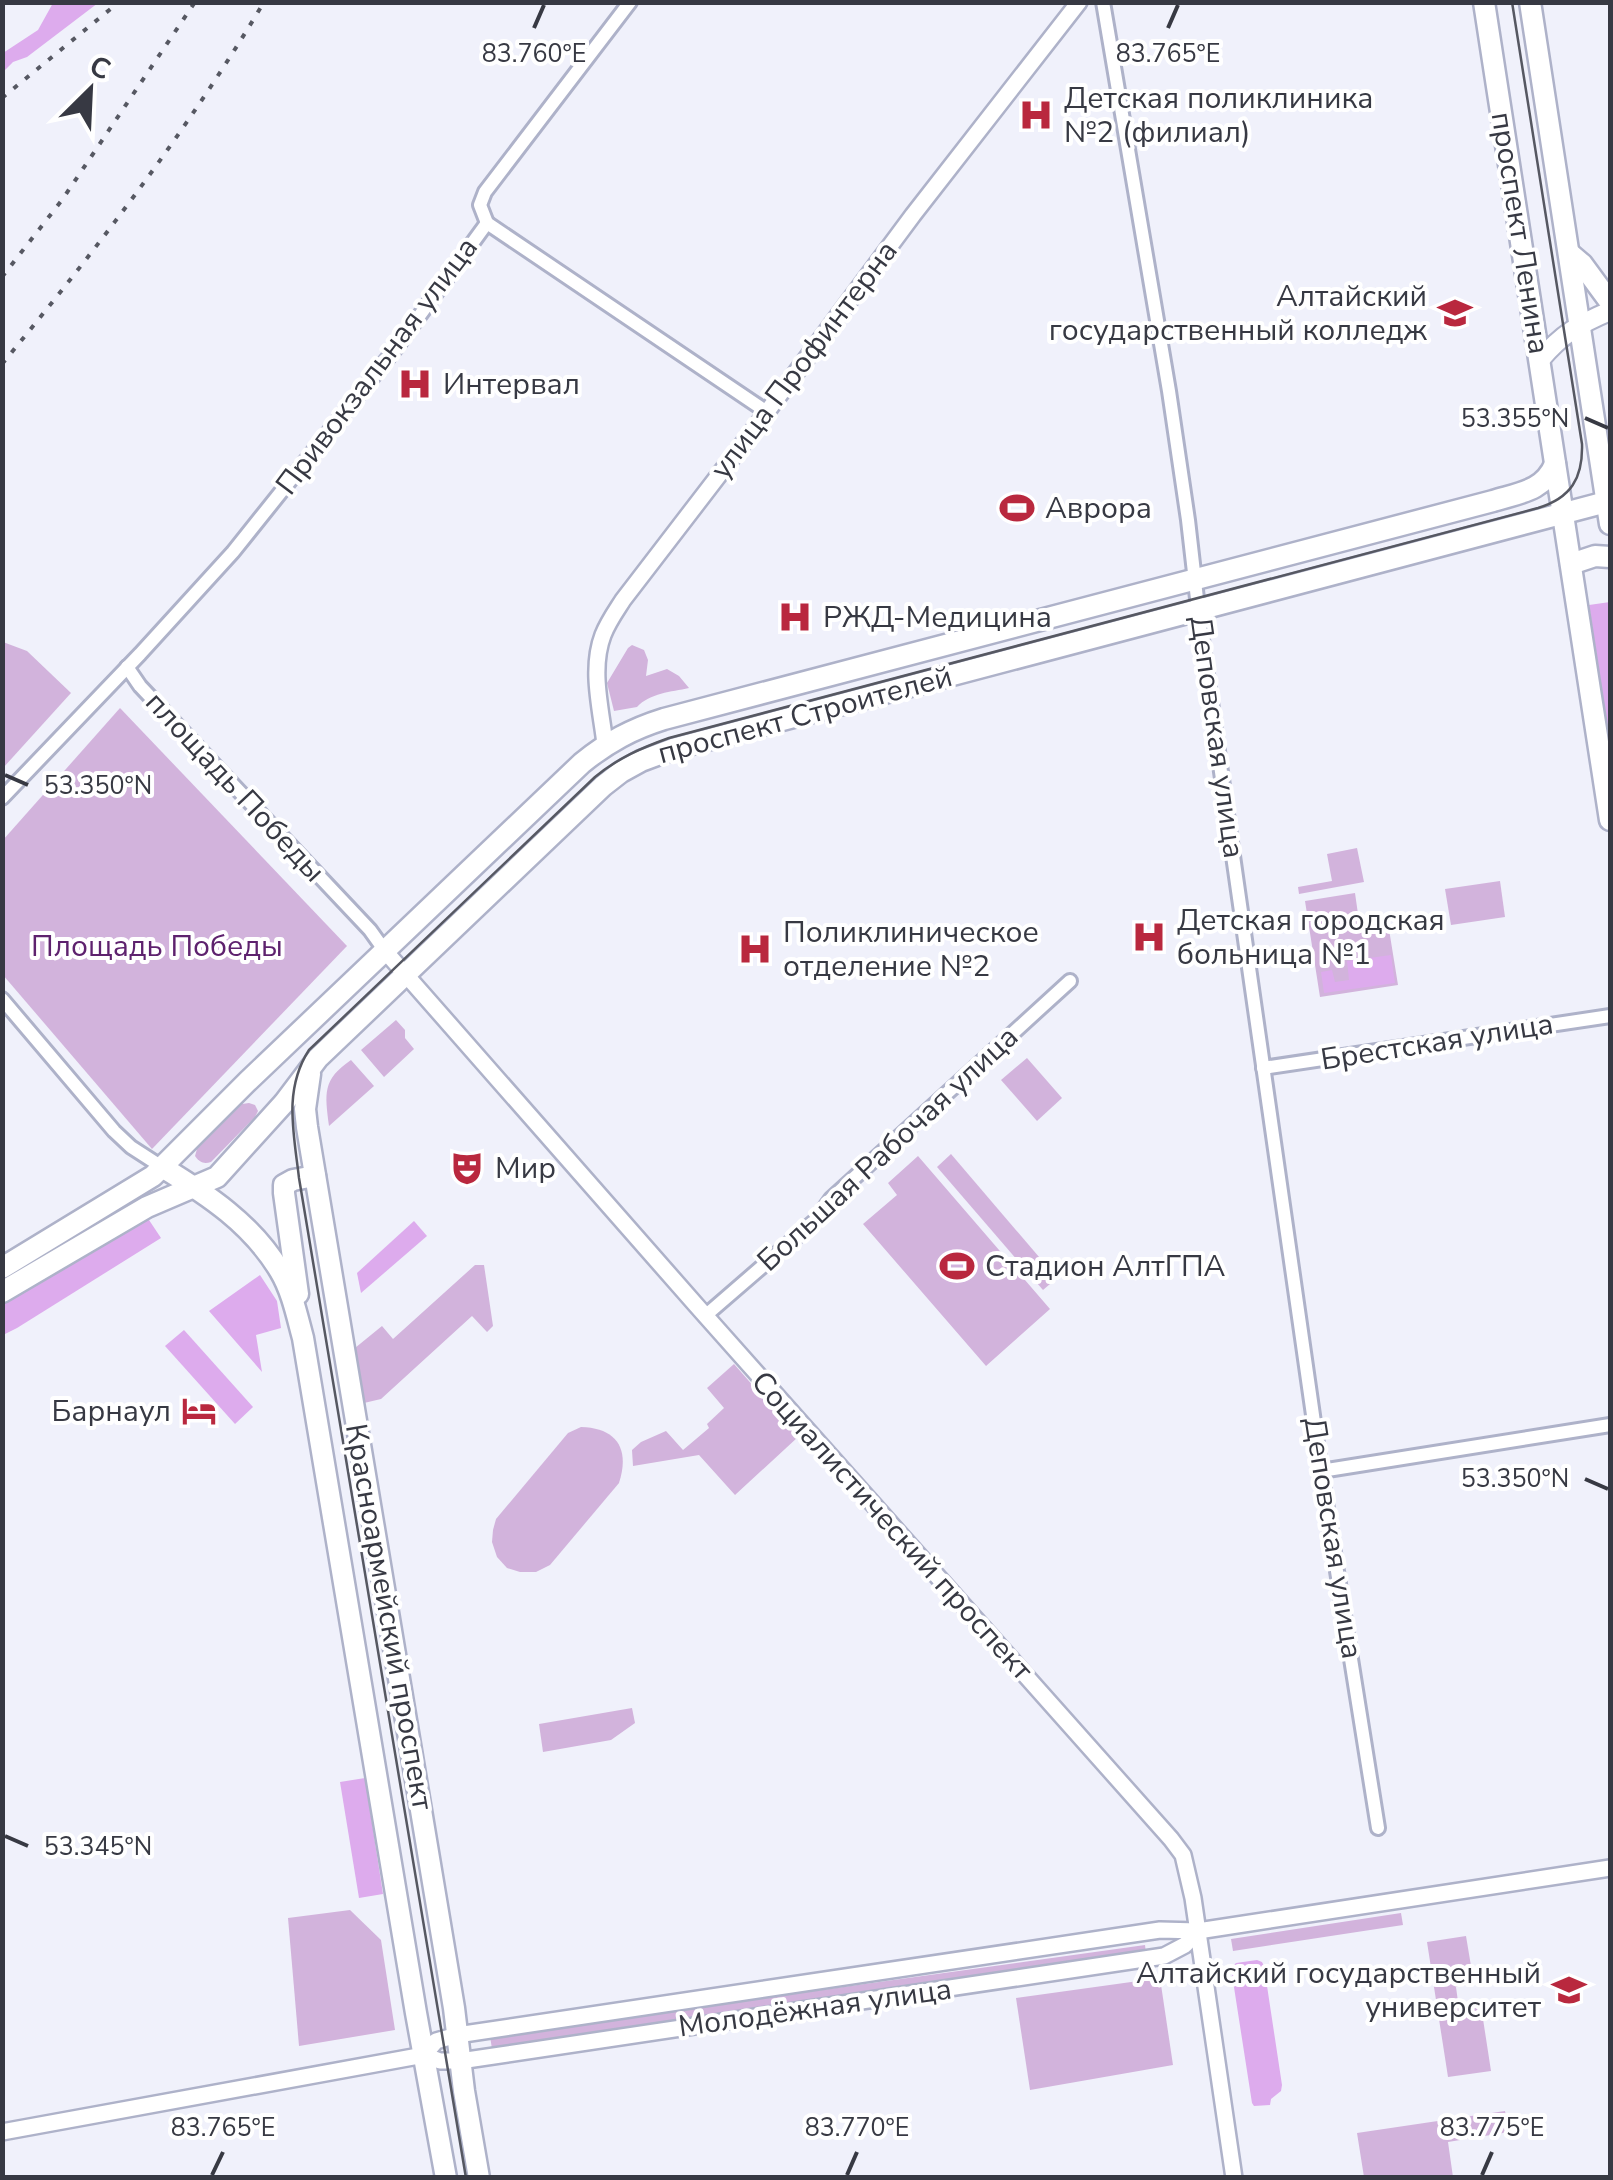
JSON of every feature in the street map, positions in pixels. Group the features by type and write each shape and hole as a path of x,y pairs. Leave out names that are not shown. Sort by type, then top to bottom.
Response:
{"main road":[{"name":"проспект Ленина","path":"1484,2 1610,820"},
{"name":"проспект Ленина","path":"1530,2 1575,258 1580,323 1610,524"},
{"name":"проспект Ленина","path":"1575,258 1610,302"},
{"path":"1575,258 1610,278"},
{"path":"1540,360 1557,340 1580,323 1610,311"},
{"name":"проспект Строителей","path":"2,1268 135,1189 162,1167 606,744 664,719 1520,493 1546,480 1555,464"},
{"name":"проспект Строителей","path":"2,1292 147,1206 217,1177 318,1058 621,772 660,753 1609,502"},
{"path":"1571,564 1594,556 1610,557"},
{"path":"840,672 848,702"},
{"name":"Красноармейский проспект","path":"318,1058 307,1088 307,1128 479,2178"},
{"path":"247,1082 275,1082 292,1092 307,1128"},
{"name":"Красноармейский проспект","path":"162,1167 223,1206 248,1229 282,1272 294,1302 446,2178"},
{"path":"303,1338 284,1185 315,1176"}],"street":[{"name":"Привокзальная улица","path":"127,667 233,552 396,348 486,224 480,205 485,192 630,2"},
{"name":"улица Профинтерна","path":"606,744 597,668 602,636 623,600 913,215 1080,2"},
{"name":"Деповская улица","path":"1103,2 1169,391 1321,1471 1378,1828"},
{"path":"486,224 767,412"},
{"name":"площадь Победы","path":"2,798 127,667 140,686 370,930 385,951"},
{"name":"Социалистический проспект","path":"385,951 1171,1838 1187,1870 1234,2178"},
{"name":"Большая Рабочая улица","path":"706,1316 816,1220 831,1199 1070,981"},
{"path":"2,999 114,1131 162,1167"},
{"name":"Брестская улица","path":"1263,1068 1610,1016"},
{"path":"1321,1471 1610,1425"},
{"name":"Молодёжная улица","path":"424,2055 436,2041 457,2035 1160,1930 1198,1931 1610,1868"},
{"name":"Молодёжная улица","path":"2,2132 424,2055 440,2062 460,2060 1164,1956 1198,1931"}],"green space":[{"path":"3,642 27,651 71,693 3,768"},
{"path":"632,645 644,650 648,660 646,676 667,669 689,688 614,711 607,683"},
{"name":"Площадь Победы","path":"120,708 347,946 152,1149 3,975 3,840"},
{"path":"1357,848 1364,882 1299,894 1298,887 1332,881 1327,854"},
{"path":"1500,881 1505,917 1451,925 1445,889"},
{"path":"1355,893 1359,921 1387,917 1398,985 1320,997 1305,901"},
{"path":"396,1020 414,1049 384,1077 361,1050"},
{"path":"1027,1058 1062,1098 1037,1121 1001,1080"},
{"path":"351,1060 374,1086 329,1126 330,1081"},
{"path":"249,1103 258,1111 255,1117 211,1162 199,1160 195,1156 197,1149 242,1104"},
{"path":"951,1154 1057,1278 1043,1290 937,1167"},
{"name":"Стадион АлтГПА","path":"918,1156 1050,1309 986,1366 863,1224 897,1195 888,1183"},
{"path":"475,1265 484,1265 493,1326 487,1332 472,1316 381,1399 364,1403 355,1348 382,1326 393,1339"},
{"path":"734,1364 798,1437 735,1495 699,1455 633,1466 632,1450 641,1442 666,1431 683,1450 709,1428 707,1424 724,1408 707,1388"},
{"path":"581,1427 604,1431 618,1443 623,1460 619,1483 550,1565 536,1572 507,1568 497,1557 492,1542 496,1519 568,1433"},
{"path":"632,1708 635,1723 611,1740 543,1752 539,1724"},
{"path":"350,1910 381,1940 395,2030 299,2046 288,1918"},
{"path":"1401,1913 1403,1925 1233,1951 1231,1939"},
{"path":"1466,1936 1474,1984 1456,1987 1459,2009 1481,2006 1491,2071 1448,2077 1427,1942"},
{"path":"1145,1945 1146,1953 492,2049 490,2036"},
{"path":"1160,1978 1173,2065 1030,2090 1016,1998"},
{"path":"1505,2111 1509,2132 1448,2142 1453,2177 1364,2177 1357,2133"}],"shaded area":[{"path":"53,3 98,3 3,72 3,53 38,30"},
{"path":"1610,602 1610,744 1589,605"},
{"path":"1391,955 1395,983 1324,993 1321,972 1332,970 1335,982 1349,980 1347,961"},
{"path":"147,1217 161,1238 3,1335 3,1303"},
{"path":"414,1221 427,1236 361,1293 357,1273"},
{"path":"260,1275 277,1301 281,1328 256,1335 262,1372 209,1311"},
{"path":"184,1330 253,1407 235,1424 165,1346"},
{"path":"365,1778 383,1894 359,1898 340,1782"},
{"path":"1257,1960 1264,1966 1282,2085 1270,2105 1254,2106 1231,1968 1236,1963"}],"tram line":[{"path":"466,2178 299,1178 292,1112 301,1065 309,1050 595,777 639,750 669,738 1538,508 1567,492 1577,477 1582,444 1512,2"}],"railway":[{"path":"2,98 119,2"},
{"path":"2,277 62,200 195,2"},
{"path":"2,364 140,188 264,2"}],"place":[{"name":"Детская поликлиника №2 (филиал)","path":"1036,115"},
{"name":"Алтайский государственный колледж","path":"1455,313"},
{"name":"Интервал","path":"415,384"},
{"name":"Аврора","path":"1017,508"},
{"name":"РЖД-Медицина","path":"795,617"},
{"name":"Детская городская больница №1","path":"1149,937"},
{"name":"Поликлиническое отделение №2","path":"755,949"},
{"name":"Мир","path":"467,1168"},
{"name":"Стадион АлтГПА","path":"957,1266"},
{"name":"Барнаул","path":"199,1411"},
{"name":"Алтайский государственный университет","path":"1569,1990"}]}
